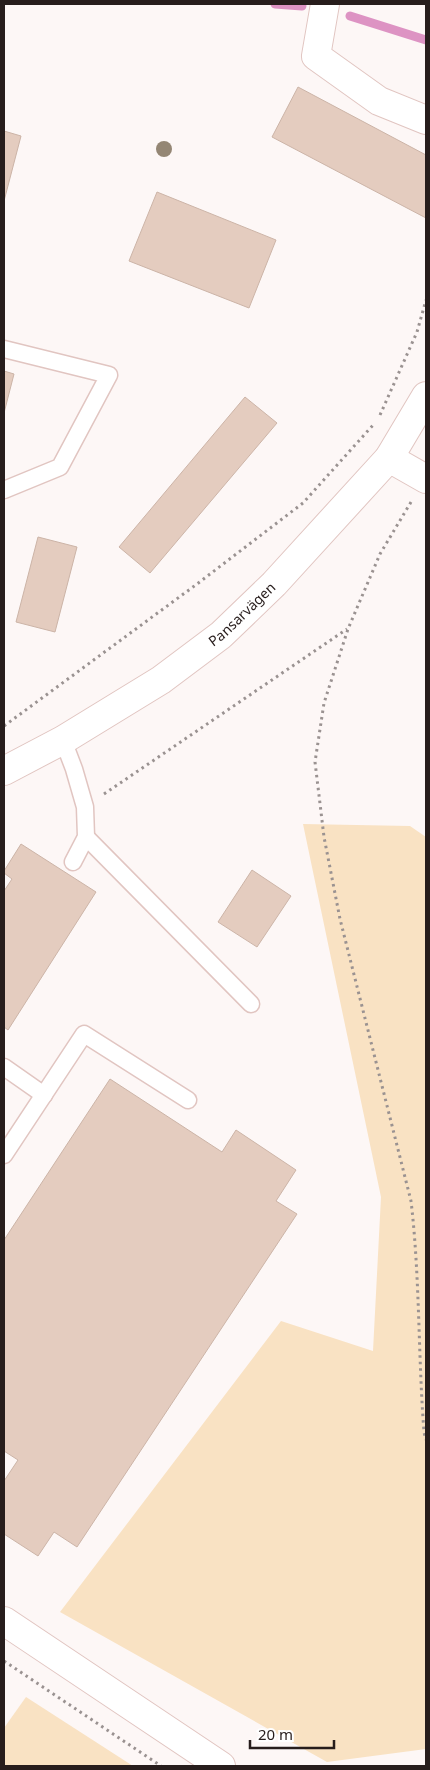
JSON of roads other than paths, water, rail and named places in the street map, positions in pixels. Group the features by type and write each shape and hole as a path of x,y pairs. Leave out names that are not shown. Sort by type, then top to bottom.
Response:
{"street":[{"path":"325,4 316,56 379,101 426,120"},
{"name":"Pansarvägen","path":"4,771 63,740 161,680 221,635 274,584 389,458 426,396"},
{"path":"389,458 425,480"},
{"path":"4,1621 221,1766"}],"lane":[{"path":"4,349 109,375 60,467 4,490"},
{"path":"63,740 85,807 86,837 73,862"},
{"path":"86,837 251,1004"},
{"path":"4,1155 84,1034 188,1100"},
{"path":"4,1067 44,1095"}],"waterway":[{"path":"275,4 302,6"},
{"path":"350,16 426,40"}]}
